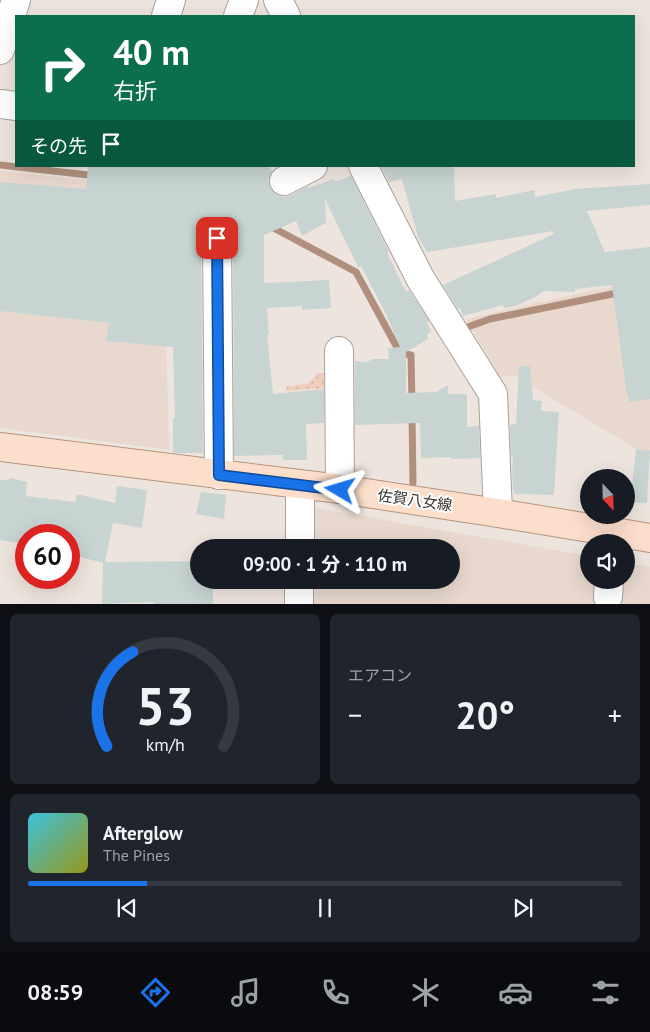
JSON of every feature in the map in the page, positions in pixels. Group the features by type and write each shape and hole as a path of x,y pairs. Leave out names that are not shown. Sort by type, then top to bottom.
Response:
{"main road":[{"name":"佐賀八女線","path":"0,446 340,490 650,538"}],"street":[{"path":"0,50 16,0"},
{"path":"166,15 171,0"},
{"path":"238,15 244,0"},
{"path":"278,0 286,15"},
{"path":"0,104 15,106"},
{"path":"284,181 311,167"},
{"path":"364,167 420,278 494,394 498,513"},
{"path":"217,238 219,475"},
{"path":"339,351 340,490"},
{"path":"300,485 300,539"},
{"path":"299,589 299,604"}],"shaded area":[{"path":"0,171 172,189 165,294 169,450 0,428"},
{"path":"650,283 650,454 645,454 513,375 500,377 466,319 604,288"},
{"path":"318,373 327,373 329,388 286,391 286,387 309,383"},
{"path":"310,507 580,554 580,589 635,589 635,564 650,567 650,604 309,604 310,589 460,589 460,539 310,539"}],"building":[{"path":"88,167 270,167 272,172 268,180 270,188 276,194 284,197 308,186 308,188 334,179 335,182 351,176 389,252 387,253 406,292 409,290 429,321 427,322 431,332 427,334 428,339 406,352 406,393 436,392 448,385 448,394 467,394 467,427 479,426 480,458 421,458 420,423 355,425 355,361 367,362 373,359 389,359 388,348 400,347 386,314 361,266 358,267 325,199 326,223 302,236 296,221 264,235 264,283 329,280 331,308 302,310 302,306 267,308 269,335 267,335 273,394 324,389 324,423 306,424 307,460 283,460 283,455 234,456 233,238 230,230 224,224 217,222 209,225 203,231 201,238 203,453 173,453 173,418 175,418 173,347 106,341 109,323 0,311 0,182 86,189"},
{"path":"382,167 454,167 455,201 496,194 496,198 534,190 535,197 575,189 650,184 650,205 587,211 605,252 650,247 650,399 630,402 626,389 612,285 575,289 575,292 544,291 516,306 504,308 503,305 463,316 460,308 458,309 443,285 554,234 553,231 427,252 418,237 402,179 389,182"},
{"path":"519,366 530,366 533,400 542,401 541,411 559,412 554,495 515,494 513,488 510,425 516,424"},
{"path":"636,449 650,451 647,503 635,502 634,469"},
{"path":"10,478 27,482 26,496 75,502 77,494 115,503 117,486 147,490 142,528 113,523 105,562 190,561 190,589 215,589 213,590 213,604 154,604 153,602 102,604 103,563 80,557 80,524 15,524 15,542 0,540 0,480 8,480"},
{"path":"201,492 226,495 224,519 196,514"}],"waterway":[{"path":"0,165 15,167"},
{"path":"18,167 97,176"},
{"path":"268,225 356,272 400,353 411,355 412,402"},
{"path":"465,328 490,319 622,292"},
{"path":"412,415 413,483"}],"route":[{"path":"217,238 219,475 340,490"}]}
